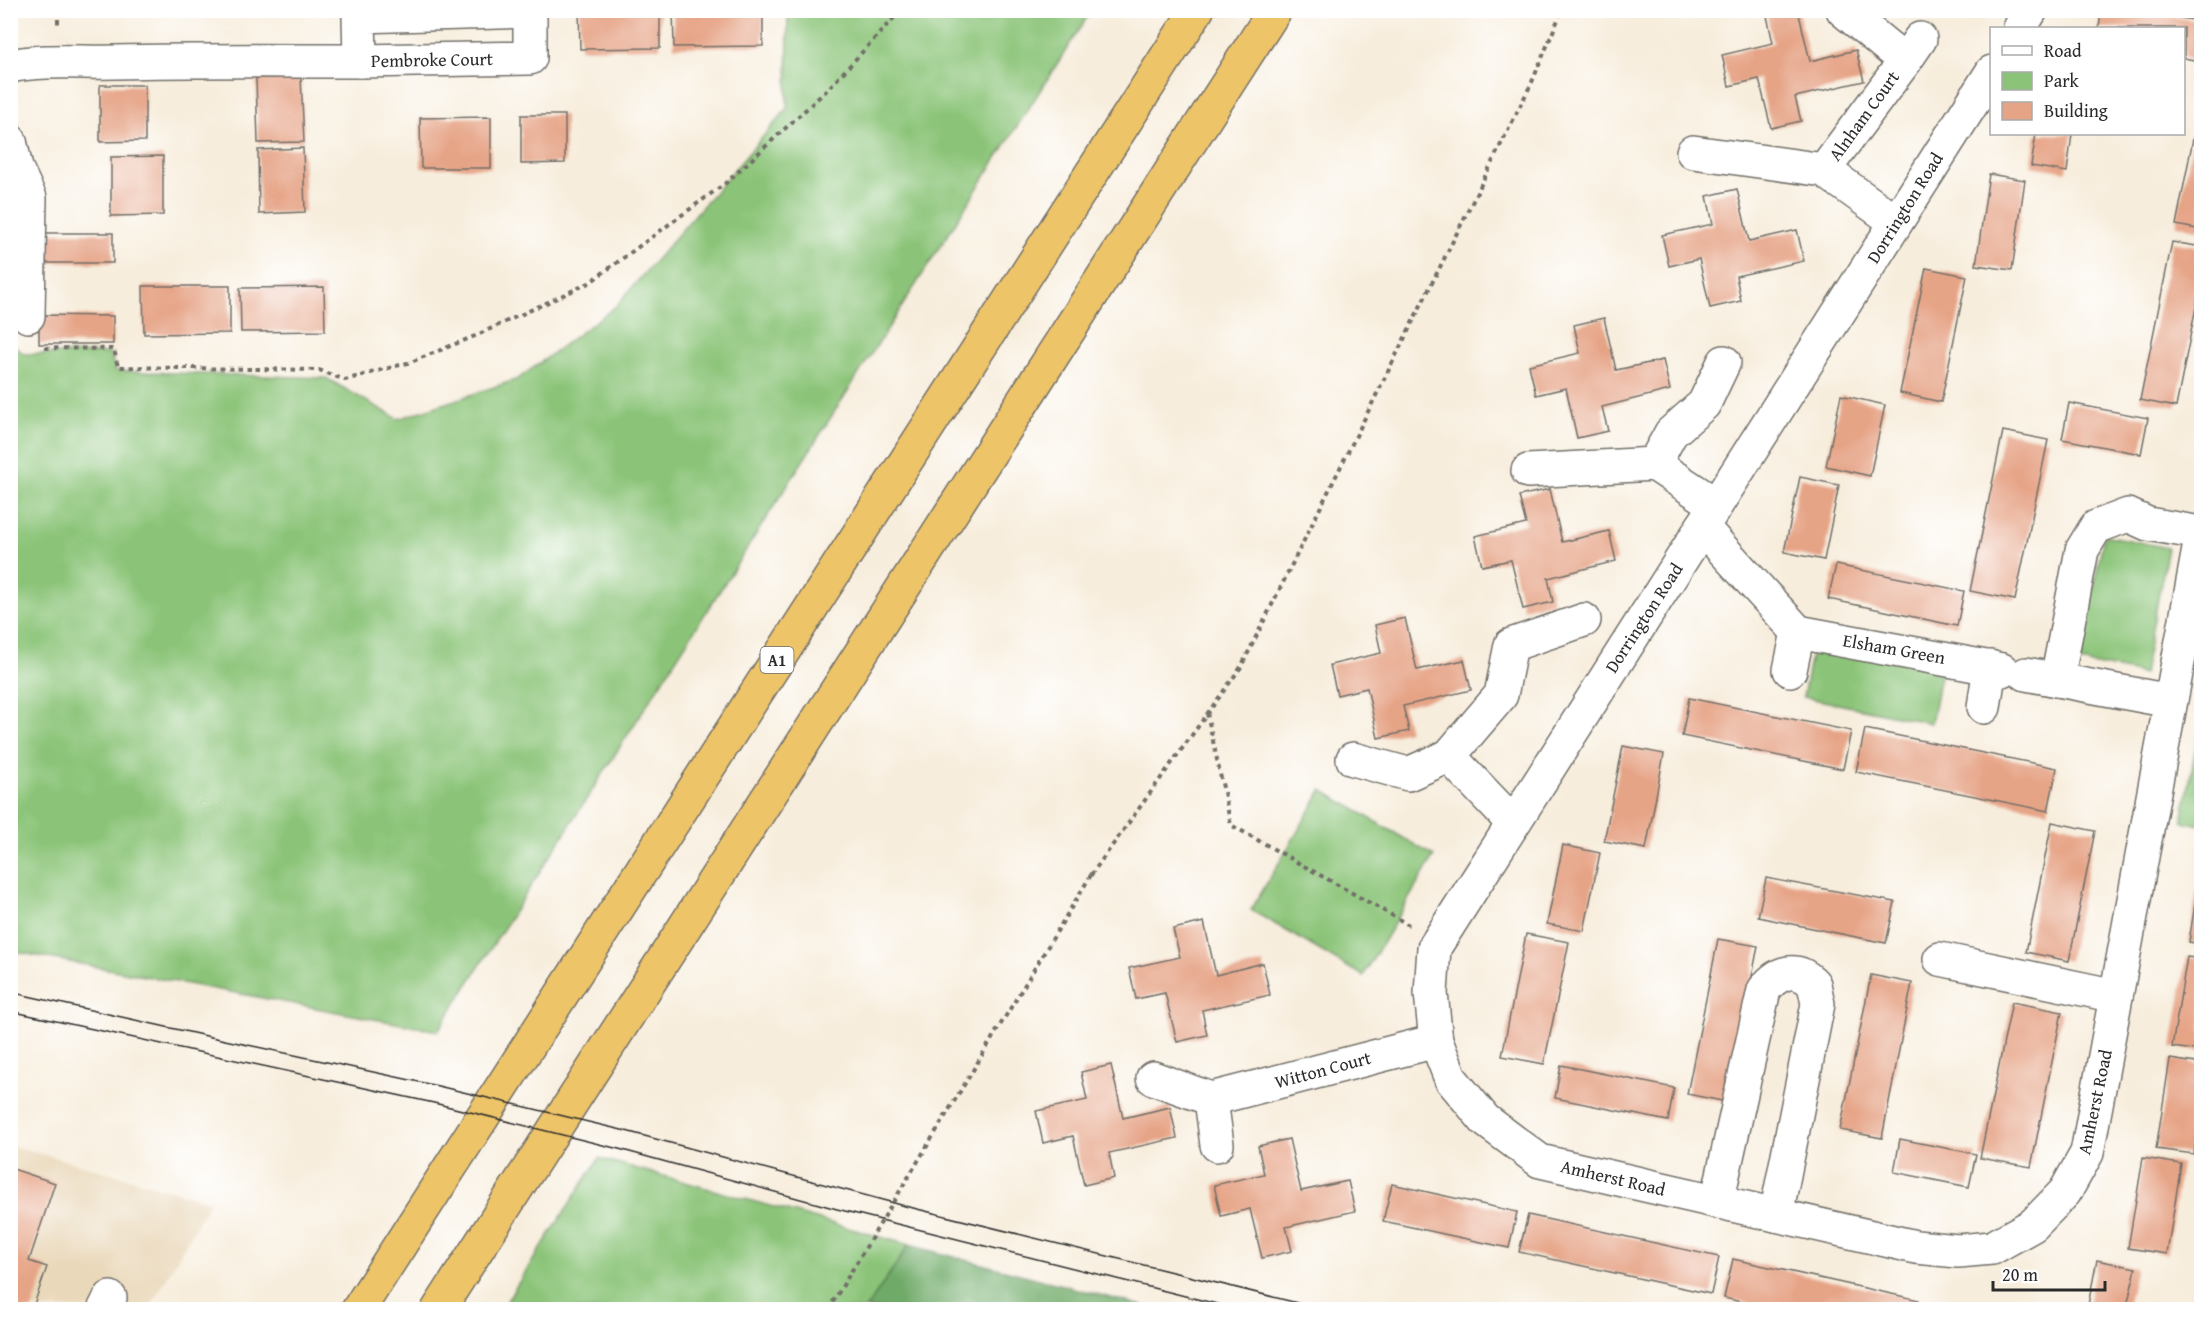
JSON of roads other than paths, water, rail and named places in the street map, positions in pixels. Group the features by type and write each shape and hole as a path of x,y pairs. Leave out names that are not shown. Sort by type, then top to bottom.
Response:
{"highway":[{"name":"A1","path":"358,1310 1197,10"},
{"path":"438,1310 1275,10"}],"street":[{"name":"Alnham Court","path":"1824,170 1912,50 1843,10"},
{"path":"2021,27 2031,10"},
{"name":"Pembroke Court","path":"530,11 530,58 360,61 359,16 530,11"},
{"path":"10,66 35,61 59,63 196,60 360,61"},
{"name":"Dorrington Road","path":"1540,1161 1485,1120 1451,1079 1436,1041 1431,993 1434,948 1990,75"},
{"path":"10,141 16,168 30,198 28,316"},
{"name":"Alnham Court","path":"1693,152 1824,170 1896,222"},
{"path":"1654,464 1671,433 1704,404 1724,362"},
{"path":"1528,471 1654,464 1709,516 1798,632 1790,670"},
{"path":"1984,707 2019,673 2096,527 2128,515 2148,524 2201,533"},
{"name":"Amherst Road","path":"1540,1161 1916,1247 1958,1251 1992,1248 2033,1225 2065,1192 2087,1153 2201,533"},
{"path":"1353,759 1408,774 1449,756 1501,695 1511,645 1584,620"},
{"name":"Elsham Green","path":"1798,632 2170,701"},
{"path":"1449,756 1514,823"},
{"path":"1940,959 2116,996"},
{"path":"1717,1202 1764,990 1778,975 1791,973 1801,975 1814,984 1818,1004 1776,1215"},
{"name":"Witton Court","path":"1211,1099 1436,1041"},
{"path":"1153,1078 1211,1099 1217,1145"}],"tram line":[{"path":"10,992 438,1086 626,1131 905,1206 1326,1310"},
{"path":"10,1011 434,1103 619,1149 837,1209 1241,1310"}]}
